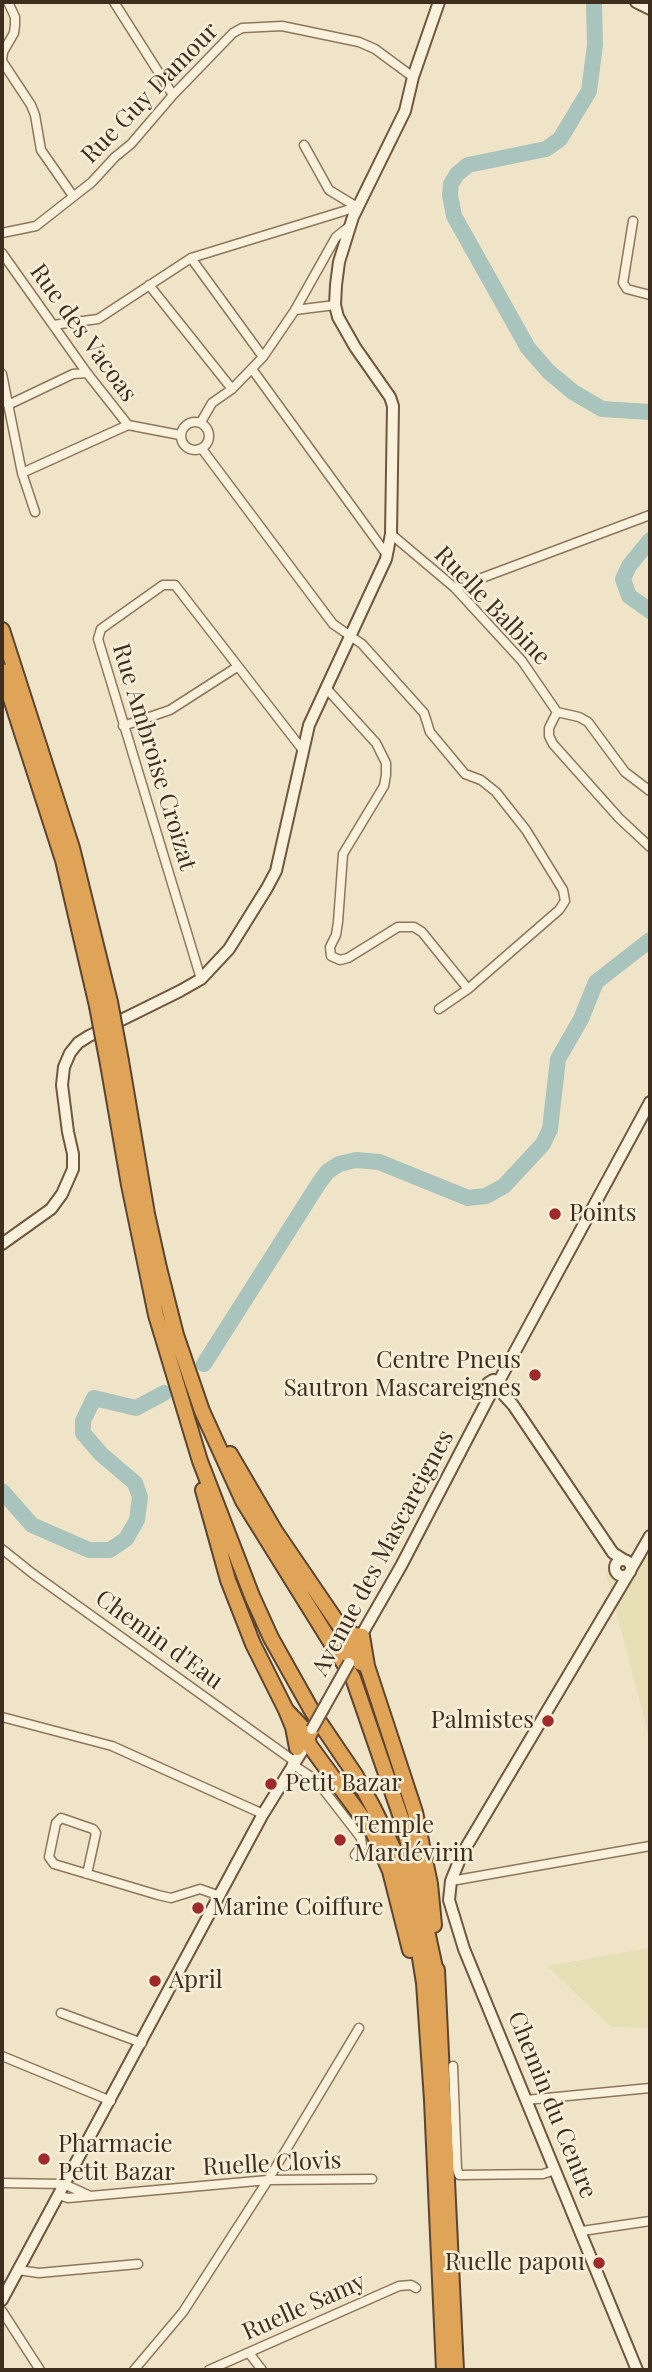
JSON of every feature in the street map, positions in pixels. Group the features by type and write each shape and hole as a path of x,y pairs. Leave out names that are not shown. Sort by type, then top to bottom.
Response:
{"highway":[{"path":"2,630 72,848 147,1214 176,1335 202,1411 243,1501 354,1678 405,1829 437,1977"},
{"path":"2,671 63,860 104,1004"},
{"path":"2,693 17,719"},
{"path":"115,1062 129,1185 156,1315 200,1461 271,1638 312,1711 368,1797 398,1858 413,1914 424,1983 432,2100 444,2370"},
{"path":"176,1335 233,1461 253,1497 340,1625 349,1642 350,1661 367,1666"},
{"path":"200,1461 202,1490 228,1580 253,1643 286,1710 300,1750 320,1762 363,1818 381,1848 393,1882 411,1953 426,2038"},
{"path":"340,1625 354,1635 362,1636 367,1666 415,1812 429,1884 436,1937 456,2370"},
{"path":"286,1710 304,1729 300,1750"}],"street":[{"path":"8,2 15,17 15,25 14,33 3,52 2,61 31,105 41,150 73,197"},
{"path":"114,2 173,95"},
{"path":"2,1244 51,1209 62,1194 73,1169 62,1085 69,1053 78,1043 201,979 229,949 276,871 309,725 387,555 391,534 393,406 384,387 345,330 335,305 340,262 350,226 357,206 405,111 413,77 439,2"},
{"path":"636,2 650,9"},
{"name":"Rue Guy Damour","path":"2,233 36,226 73,197 131,144 173,95 233,33 252,26 282,26 359,42 376,49 413,77"},
{"path":"304,145 330,190 357,206"},
{"path":"53,325 69,325 98,319 191,258 357,206"},
{"path":"633,221 623,284 627,289 650,295"},
{"path":"201,422 212,402 232,389 263,357 295,310 336,237 350,226"},
{"name":"Rue des Vacoas","path":"2,253 87,373 128,425 180,435"},
{"path":"191,258 263,357"},
{"path":"149,285 232,389"},
{"path":"295,310 335,305"},
{"path":"252,369 387,555"},
{"path":"8,405 73,374 87,373"},
{"path":"2,374 22,473 35,512"},
{"path":"201,422 209,435 206,445 202,449 190,450 181,442 180,435 188,423 201,422"},
{"path":"22,473 128,425"},
{"path":"202,449 333,624 362,643 424,713 430,732 465,774 489,785 526,830 563,890 565,901 556,914 468,989 439,1009"},
{"path":"455,588 650,515"},
{"name":"Ruelle Balbine","path":"391,534 455,588 522,661 557,712"},
{"name":"Rue Ambroise Croizat","path":"201,979 123,726 98,634 101,629 163,585 169,583 179,588 302,749"},
{"path":"123,726 170,710 237,667"},
{"path":"326,688 376,743 386,763 384,786 343,854 338,922 336,936 330,947 331,956 340,960 348,958 398,927 408,926 422,932 468,989"},
{"path":"650,791 625,772 588,722 557,712 549,728 553,744 619,818 650,847"},
{"path":"499,1381 650,1102"},
{"path":"502,1393 495,1397 490,1395 486,1388 488,1383 493,1380 503,1385 502,1393 513,1405 613,1553 629,1564 622,1576 615,1569"},
{"name":"Avenue des Mascareignes","path":"2,2300 263,1814 350,1661 355,1645 490,1395"},
{"name":"Chemin du Centre","path":"637,2370 453,1918 449,1900 451,1881 462,1853 617,1591 629,1564 647,1547 650,1536"},
{"name":"Chemin d'Eau","path":"2,1549 32,1573 300,1750 316,1780 361,1838 362,1846 355,1855"},
{"path":"613,1553 617,1591"},
{"path":"2,1717 112,1746 263,1814"},
{"path":"87,1874 96,1833 93,1829 61,1818 55,1823 50,1861 87,1874 170,1898 200,1889 220,1896"},
{"path":"451,1881 650,1846"},
{"path":"61,2013 142,2043"},
{"path":"134,2370 183,2312 268,2180 359,2028"},
{"path":"2,2056 111,2101"},
{"path":"453,2066 458,2174 543,2174 555,2170"},
{"path":"526,2100 650,2088"},
{"name":"Ruelle Clovis","path":"58,2195 68,2198 268,2180 372,2179"},
{"path":"2,2183 64,2184"},
{"name":"Ruelle Clovis","path":"64,2184 90,2196"},
{"path":"582,2231 650,2221"},
{"path":"18,2270 39,2273 138,2264"},
{"name":"Ruelle Samy","path":"209,2370 399,2286 416,2288"},
{"path":"2,2312 40,2370"},
{"path":"249,2353 262,2370"}],"shaded area":[{"path":"650,1556 650,1740 606,1573"},
{"path":"650,1948 650,2028 611,2027 547,1966"}],"waterway":[{"path":"594,2 595,45 589,91 560,139 546,149 468,165 457,174 451,184 450,195 454,216 528,348 549,372 573,392 602,409 650,412"},
{"path":"650,540 629,566 623,579 629,596 650,611"},
{"path":"204,1364 319,1183 327,1172 339,1164 356,1160 379,1162 468,1198 486,1196 504,1186 543,1144 550,1129 558,1059 581,1019 596,982 650,940"},
{"path":"2,1491 32,1525 89,1550 110,1550 126,1539 137,1520 140,1497 135,1483 101,1454 83,1433 83,1421 94,1398 136,1408 164,1393"}],"place":[{"name":"Points","path":"555,1214"},
{"name":"Centre Pneus Sautron Mascareignes","path":"535,1375"},
{"name":"Palmistes","path":"548,1721"},
{"name":"Petit Bazar","path":"271,1784"},
{"name":"Temple Mardévirin","path":"340,1840"},
{"name":"Marine Coiffure","path":"198,1908"},
{"name":"April","path":"155,1981"},
{"name":"Pharmacie Petit Bazar","path":"44,2159"},
{"name":"Ruelle papou","path":"599,2263"}]}
